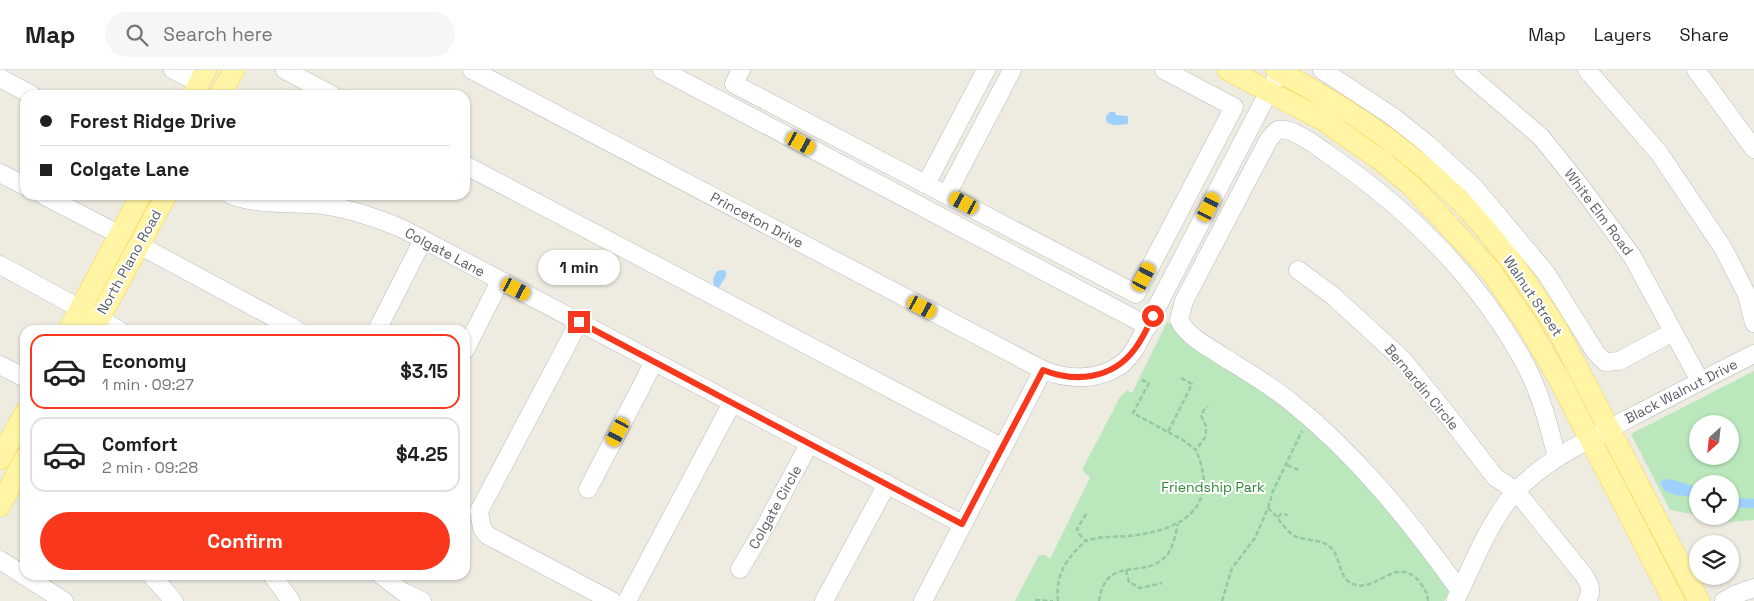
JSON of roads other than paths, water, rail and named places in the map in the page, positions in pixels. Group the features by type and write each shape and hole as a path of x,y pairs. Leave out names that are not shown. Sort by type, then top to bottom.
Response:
{"main road":[{"path":"223,90 234,70"},
{"name":"Walnut Street","path":"1228,70 1323,120 1374,155 1412,186 1491,271 1528,324 1558,377 1600,434 1699,601"},
{"name":"Walnut Street","path":"1278,70 1334,102 1370,126 1435,176 1461,202 1506,255 1557,329 1600,434 1674,601"},
{"name":"North Plano Road","path":"91,319 120,235 138,200"},
{"name":"North Plano Road","path":"79,325 91,319 139,245 163,200"},
{"path":"0,459 20,422"},
{"path":"0,506 17,469"}],"street":[{"path":"173,70 200,83"},
{"path":"285,70 323,90"},
{"name":"Princeton Drive","path":"472,70 1043,370 1068,377 1088,377 1105,373 1122,364 1135,349 1269,92 1278,70"},
{"path":"662,70 1148,326"},
{"path":"741,70 734,84 1158,306"},
{"path":"926,184 986,70"},
{"path":"947,194 1012,70"},
{"path":"1136,294 1234,107 1164,70"},
{"path":"1322,70 1392,116 1420,138 1474,187 1546,273 1596,353 1606,362 1619,361 1673,332"},
{"name":"White Elm Road","path":"1463,70 1540,137 1581,187 1632,256 1700,381"},
{"path":"1586,70 1659,153 1722,248 1747,295 1754,323"},
{"path":"1696,70 1754,149"},
{"path":"0,78 23,90"},
{"path":"1457,596 1406,520 1362,467 1292,402 1189,333 1183,328 1179,320 1184,301 1268,141 1279,130 1284,129 1296,134 1359,175 1416,224 1466,278 1524,362 1540,395 1557,458"},
{"path":"470,168 1003,448"},
{"path":"0,173 20,183"},
{"path":"53,200 120,235"},
{"name":"Colgate Lane","path":"246,200 322,205 377,218 403,229 962,524"},
{"path":"380,325 423,240"},
{"path":"139,245 288,325"},
{"path":"0,265 91,319 106,325"},
{"name":"Bernardin Circle","path":"1298,270 1332,294 1403,360 1495,477 1516,491 1583,574 1590,586 1590,593 1586,601"},
{"path":"470,340 500,281"},
{"path":"579,322 479,512 482,528 487,535 612,601"},
{"name":"Black Walnut Drive","path":"1457,596 1495,520 1516,491 1540,469 1600,434 1754,354"},
{"path":"588,489 654,362"},
{"path":"0,365 20,375"},
{"path":"923,601 1043,370"},
{"path":"627,601 732,403"},
{"name":"Colgate Circle","path":"740,569 809,444"},
{"path":"824,601 887,484"},
{"path":"0,560 20,573"},
{"path":"31,580 64,601"},
{"path":"155,580 174,601"},
{"path":"276,580 292,601"},
{"path":"388,580 404,592 422,601"},
{"path":"1724,601 1734,595 1754,588"}],"water":[{"path":"1110,112 1115,112 1116,115 1128,116 1128,124 1116,125 1108,123 1106,116"},
{"path":"717,271 726,271 726,276 718,289 714,286 713,279"},
{"path":"1663,479 1689,485 1689,496 1675,495 1665,491 1660,483"},
{"path":"1739,498 1754,499 1754,508 1739,507"}],"park label":[{"name":"Friendship Park","path":"1213,487"}]}
